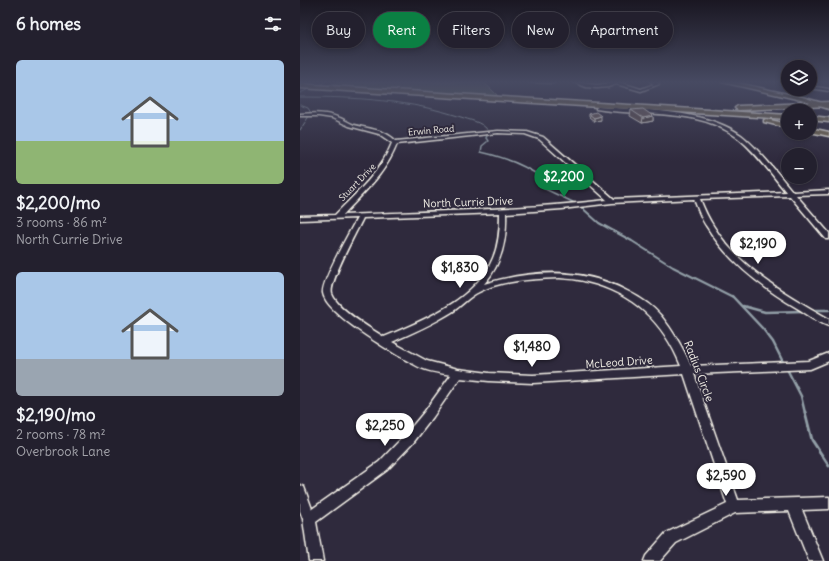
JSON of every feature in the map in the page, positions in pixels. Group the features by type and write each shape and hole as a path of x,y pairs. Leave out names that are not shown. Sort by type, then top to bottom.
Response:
{"highway":[{"path":"655,108 781,117"},
{"path":"697,108 781,114"},
{"path":"668,109 741,117 781,125"},
{"path":"817,115 829,116"},
{"path":"817,119 829,120"},
{"path":"817,131 829,134"}],"street":[{"path":"600,108 681,115 707,120 726,128 740,137 829,237"},
{"path":"300,115 329,116 338,118 352,126 378,131 390,136 395,143"},
{"name":"Erwin Road","path":"395,143 498,132 533,135 541,138 612,201"},
{"name":"Stuart Drive","path":"337,217 383,169 389,160 395,143"},
{"name":"North Currie Drive","path":"300,218 503,210 562,207 612,201 829,192"},
{"path":"696,197 712,230 736,260 765,283 829,323"},
{"path":"384,341 420,326 449,310 478,289 492,269 499,253 502,238 503,210"},
{"name":"McLeod Drive","path":"361,216 329,281 327,293 331,301 351,321 424,365 490,377 532,379 810,365 829,357"},
{"name":"Radius Circle","path":"478,289 496,282 540,275 578,276 607,283 626,293 654,313 674,340 687,370 734,507"},
{"path":"309,519 383,466 409,439 429,414 458,372"},
{"path":"300,490 309,519 316,561"},
{"path":"651,561 671,538 734,507 829,503"},
{"path":"793,505 816,561"}],"building":[{"path":"643,109 653,116 643,118 631,110"},
{"path":"596,112 601,116 594,118 589,114"}],"waterway":[{"path":"300,130 311,113 308,108"},
{"path":"429,108 478,123 485,127 489,133 486,137"},
{"path":"487,136 486,138 488,141 482,146 481,152 521,165 542,178 543,188 581,207"},
{"path":"580,206 599,223 632,241 673,267 733,297"},
{"path":"733,297 763,329 773,342 783,362"},
{"path":"743,306 765,312 804,311"},
{"path":"812,310 829,310"},
{"path":"788,371 801,396 805,413"},
{"path":"805,412 812,440 829,466"}]}
